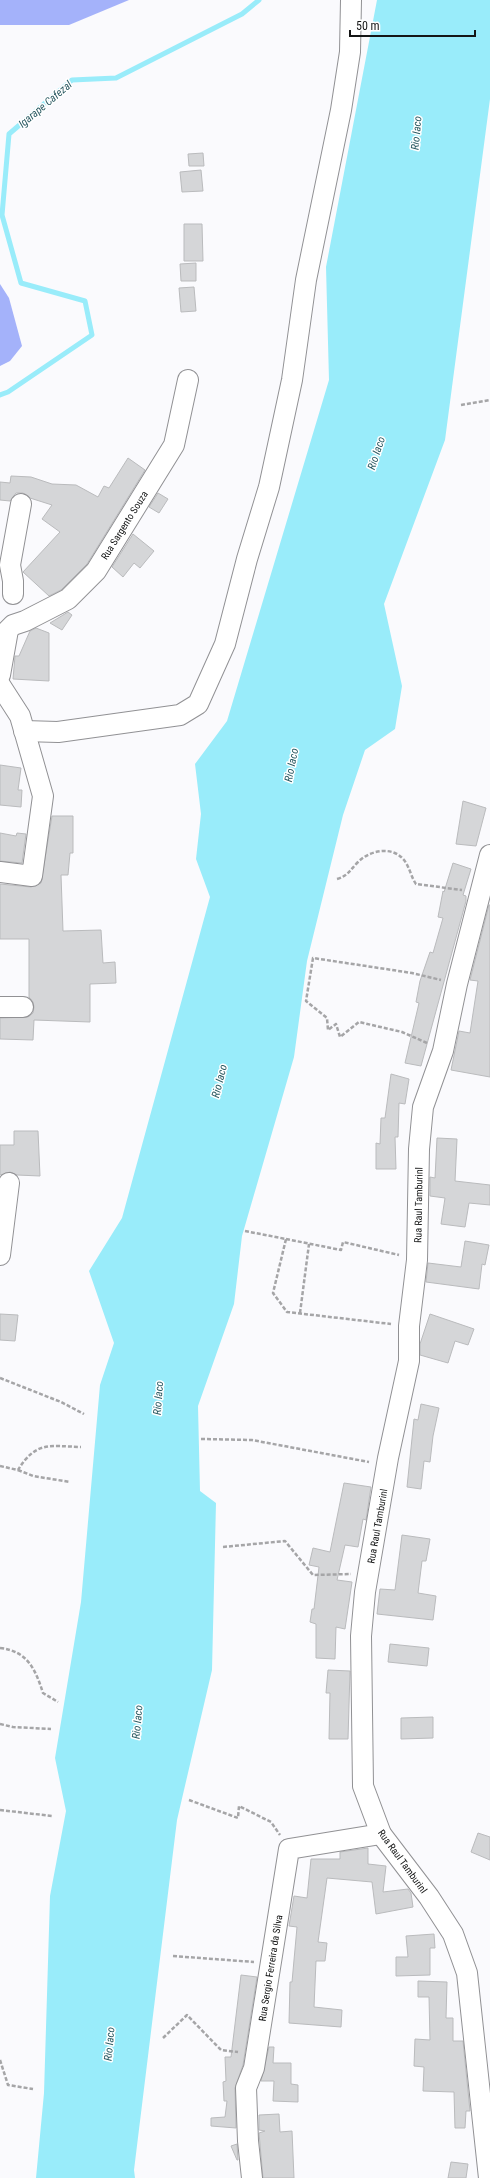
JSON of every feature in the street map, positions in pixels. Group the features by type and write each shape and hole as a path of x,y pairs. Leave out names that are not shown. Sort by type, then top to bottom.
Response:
{"street":[{"path":"24,731 58,732 180,715 198,704 225,644 247,559 269,487 292,380 306,280 341,110 350,52 351,0"},
{"name":"Rua Sargento Souza","path":"0,675 8,630 13,625 42,613 68,599 96,571 114,543 174,445 188,380"},
{"path":"21,504 10,565 13,581 7,590 42,613"},
{"path":"0,685 20,716 43,796 32,876 0,872"},
{"name":"Rua Raul Tamburinl","path":"489,2178 467,1973 453,1934 429,1897 381,1834 363,1786 361,1636 369,1573 387,1465 409,1361 409,1326 417,1260 419,1149 423,1107 443,1051 457,984 490,855"},
{"path":"0,1007 23,1007"},
{"path":"0,1255 10,1183"},
{"path":"289,1848 381,1834"},
{"name":"Rua Sergio Ferreira da Silva","path":"252,2178 248,2140 246,2088 254,2068 289,1848"}],"path":[{"path":"461,405 490,400"},
{"path":"337,879 345,877 368,854 395,852 404,860 416,884 480,893"},
{"path":"443,1051 402,1032 359,1022 340,1037 336,1024 328,1030 327,1018 306,1001 314,958 412,973 457,984"},
{"path":"245,1231 341,1250 343,1242 417,1260"},
{"path":"286,1239 273,1293 287,1312 409,1326"},
{"path":"300,1313 309,1244"},
{"path":"0,1378 61,1402 84,1414"},
{"path":"201,1439 252,1440 387,1465"},
{"path":"18,1470 27,1455 44,1446 81,1447"},
{"path":"0,1466 18,1470 33,1476 70,1482"},
{"path":"223,1547 285,1541 313,1574 369,1573"},
{"path":"0,1648 14,1649 22,1655 36,1671 42,1693 58,1702"},
{"path":"0,1724 13,1727 51,1729"},
{"path":"189,1800 238,1818 239,1806 270,1822 289,1848"},
{"path":"0,1810 52,1816"},
{"path":"173,1956 270,1963"},
{"path":"163,2038 186,2015 221,2050 249,2054 254,2068"},
{"path":"0,2060 8,2084 33,2089"}],"shaded area":[{"path":"0,0 129,0 69,25 0,25"},
{"path":"0,284 9,298 22,346 10,361 0,366"}],"water":[{"name":"Rio Iaco","path":"377,0 490,0 490,99 445,440 384,604 402,686 395,729 365,750 343,815 307,961 294,1057 242,1236 234,1304 198,1406 200,1491 216,1503 212,1670 177,1820 134,2170 135,2178 36,2178 44,2093 50,1896 66,1811 55,1758 81,1602 100,1385 114,1343 89,1271 122,1218 210,897 196,859 201,814 195,764 227,721 329,380 326,267"}],"building":[{"path":"203,153 204,166 189,166 188,154"},
{"path":"201,170 203,191 182,192 180,172"},
{"path":"184,224 202,224 203,261 184,261"},
{"path":"196,263 196,281 181,281 180,264"},
{"path":"194,287 196,311 181,312 179,288"},
{"path":"128,458 145,470 87,564 61,590 49,596 23,572 60,532 42,519 52,505 30,498 23,493 16,493 10,501 0,500 0,482 10,483 11,476 31,477 52,484 76,485 98,497 104,486 109,488"},
{"path":"158,493 168,499 159,513 149,507"},
{"path":"133,534 154,551 140,568 134,563 123,577 112,567"},
{"path":"68,612 72,615 62,630 50,623"},
{"path":"36,628 49,633 49,681 13,679 15,656 19,656 30,631"},
{"path":"0,765 21,768 18,790 22,790 21,807 0,805"},
{"path":"463,801 486,808 476,846 456,844"},
{"path":"52,816 73,816 73,853 70,853 68,875 61,875 63,931 101,930 103,963 115,962 116,983 90,984 90,1022 34,1020 33,1040 0,1039 0,1018 28,1017 33,1013 34,1007 33,1002 29,997 29,939 0,939 0,884 31,887 41,883"},
{"path":"0,833 16,836 17,833 26,834 22,863 0,861"},
{"path":"453,863 471,869 463,895 466,896 466,901 421,1066 405,1063 419,1003 416,1002 420,981 430,952 433,953 443,918 438,917 443,891 444,892"},
{"path":"489,905 490,1077 451,1070 459,1031 470,1033 478,981 470,980"},
{"path":"391,1074 409,1079 405,1104 399,1103 398,1137 395,1137 396,1169 376,1169 376,1143 380,1144 381,1118 385,1118"},
{"path":"14,1131 38,1131 40,1176 17,1175 10,1172 0,1175 0,1145 14,1145"},
{"path":"437,1138 457,1139 455,1181 490,1185 490,1205 469,1203 465,1227 441,1224 445,1198 430,1196 430,1177 435,1178"},
{"path":"465,1241 489,1245 485,1265 482,1264 479,1289 426,1282 428,1263 461,1267"},
{"path":"0,1314 18,1315 15,1341 0,1340"},
{"path":"430,1314 474,1329 468,1345 455,1341 448,1363 420,1355 420,1344"},
{"path":"421,1404 439,1408 433,1436 430,1462 424,1461 421,1489 407,1487 414,1419 418,1420"},
{"path":"344,1483 371,1487 366,1520 363,1519 358,1547 345,1545 337,1580 352,1582 345,1629 336,1627 335,1659 316,1658 316,1624 310,1622 312,1609 314,1609 319,1567 309,1565 313,1548 330,1552"},
{"path":"402,1535 430,1539 426,1561 422,1561 418,1593 436,1596 433,1620 377,1614 380,1589 395,1590"},
{"path":"390,1644 429,1648 427,1666 388,1662"},
{"path":"328,1670 350,1671 348,1739 329,1739 330,1693 326,1693"},
{"path":"433,1717 433,1738 401,1739 401,1718"},
{"path":"478,1833 490,1837 490,1860 471,1852"},
{"path":"368,1848 368,1864 386,1866 383,1892 408,1889 411,1893 413,1907 376,1914 372,1882 327,1878 318,1942 327,1943 325,1961 316,1961 314,2007 342,2010 341,2027 289,2023 290,1982 292,1982 297,1927 289,1926 294,1896 307,1898 311,1859 340,1859 340,1852"},
{"path":"434,1934 435,1948 430,1948 430,1975 396,1976 396,1957 408,1957 406,1936"},
{"path":"241,1975 257,1977 243,2065 235,2088 236,2128 211,2126 211,2118 225,2117 227,2101 224,2101 223,2082 226,2081 225,2057 231,2057"},
{"path":"418,1981 447,1982 446,2018 453,2018 453,2041 463,2041 470,2111 466,2111 465,2128 455,2128 454,2092 423,2091 424,2067 414,2066 415,2039 430,2040 429,1997 418,1997"},
{"path":"269,2047 274,2047 273,2063 291,2063 291,2084 298,2085 298,2102 273,2101 274,2081 261,2081"},
{"path":"279,2114 280,2132 292,2131 294,2178 263,2178 259,2133 265,2131 259,2130 259,2115"},
{"path":"237,2144 238,2160 231,2146"},
{"path":"451,2162 468,2164 466,2178 448,2178"}],"waterway":[{"name":"Igarape Cafezal","path":"0,395 8,392 92,335 85,301 21,283 2,215 9,134 72,80 116,78 242,14 259,0"}]}
